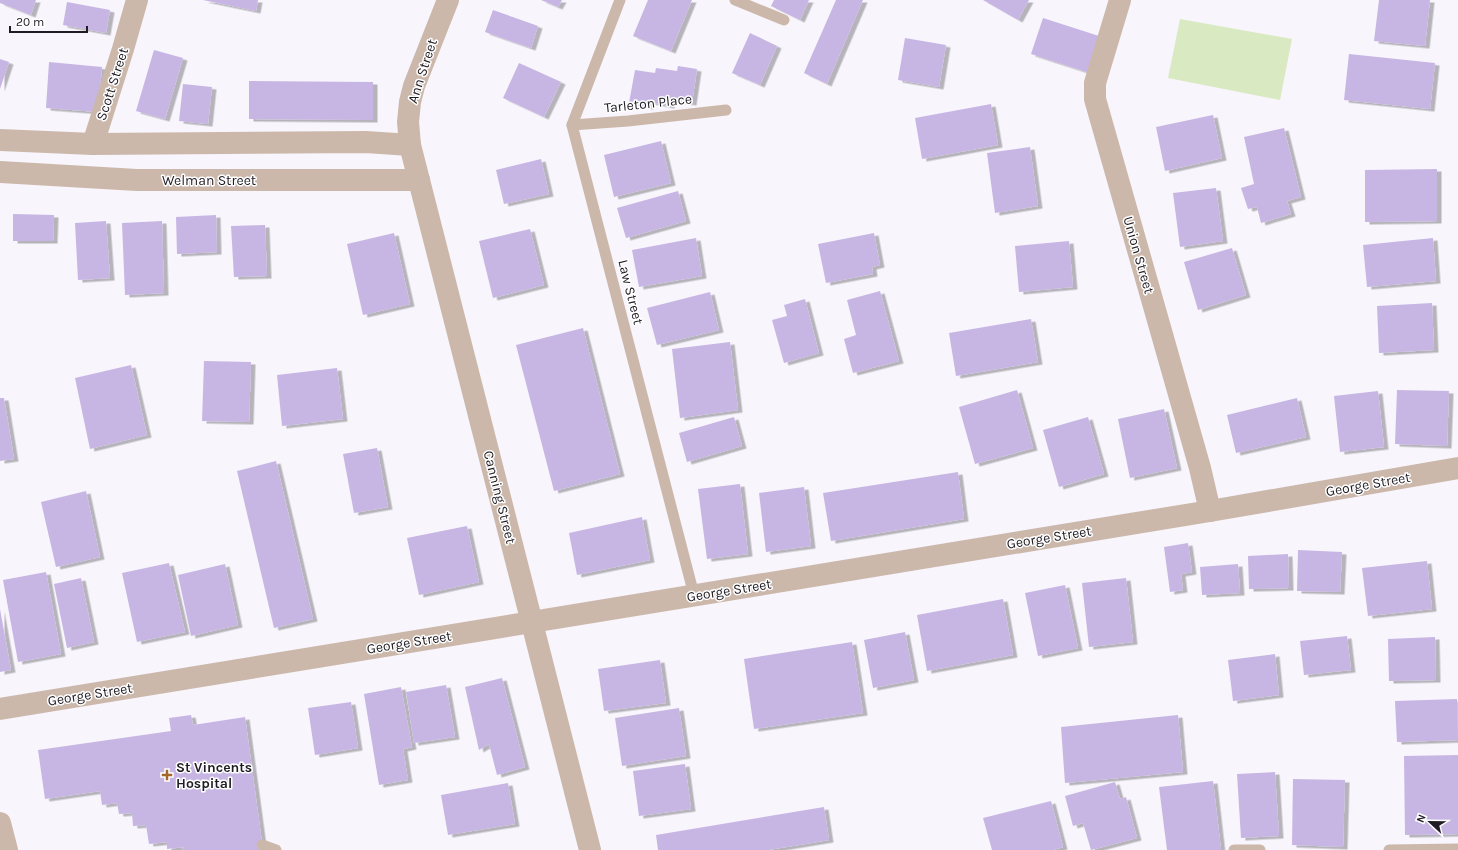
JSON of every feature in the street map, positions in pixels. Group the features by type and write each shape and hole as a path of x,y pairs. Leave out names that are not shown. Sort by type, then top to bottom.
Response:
{"street":[{"name":"Scott Street","path":"93,144 124,49 137,0"},
{"name":"Ann Street","path":"410,145 408,122 410,102 448,0"},
{"name":"Union Street","path":"1120,0 1095,83 1095,99 1200,468 1210,511"},
{"path":"0,140 93,144 366,142 410,145"},
{"name":"Canning Street","path":"410,145 590,850"},
{"name":"Welman Street","path":"0,172 137,180 419,180"},
{"name":"George Street","path":"0,709 1210,511 1458,468"},
{"path":"0,823 7,850"}],"lane":[{"path":"572,125 620,0"},
{"path":"735,0 784,20"},
{"name":"Tarleton Place","path":"572,125 628,121 726,110"},
{"name":"Law Street","path":"572,125 694,595"},
{"path":"262,845 276,850"},
{"path":"1389,850 1458,849"},
{"path":"1234,850 1260,850"}],"green space":[{"path":"1180,19 1292,39 1280,100 1168,78"}],"building":[{"path":"0,0 36,0 31,15 0,3"},
{"path":"203,0 258,0 256,11"},
{"path":"541,0 562,0 558,7"},
{"path":"648,0 692,0 671,51 633,36"},
{"path":"774,0 809,0 800,20 771,6"},
{"path":"836,0 863,0 827,84 804,73"},
{"path":"983,0 1029,0 1018,20"},
{"path":"1379,0 1430,0 1425,46 1374,41"},
{"path":"67,2 110,10 106,33 63,25"},
{"path":"493,10 538,26 531,48 485,32"},
{"path":"1043,18 1099,36 1087,72 1031,54"},
{"path":"750,33 777,46 760,85 732,73"},
{"path":"905,38 946,45 939,87 898,80"},
{"path":"154,50 183,58 165,119 136,111"},
{"path":"1349,54 1435,63 1430,109 1344,100"},
{"path":"0,59 9,62 0,89"},
{"path":"49,62 102,67 98,112 46,108"},
{"path":"519,63 561,82 544,117 503,98"},
{"path":"678,66 697,69 692,103 671,100 670,106 650,102 649,107 629,103 635,70 655,73 656,68 677,71"},
{"path":"249,81 373,82 373,120 249,119"},
{"path":"183,84 212,87 208,124 179,121"},
{"path":"991,104 998,145 922,159 915,118"},
{"path":"1213,115 1222,158 1165,171 1156,127"},
{"path":"1284,128 1301,197 1287,201 1291,214 1261,223 1257,207 1248,209 1241,188 1254,184 1244,137"},
{"path":"661,141 671,183 614,197 604,155"},
{"path":"1030,147 1038,206 995,213 987,153"},
{"path":"541,159 549,194 504,204 496,170"},
{"path":"1437,169 1437,221 1365,222 1365,170"},
{"path":"1216,188 1223,241 1180,247 1173,193"},
{"path":"678,191 686,221 626,238 617,208"},
{"path":"13,214 54,215 53,241 13,241"},
{"path":"216,215 217,252 177,254 176,217"},
{"path":"106,221 110,278 78,280 75,223"},
{"path":"162,221 164,293 125,295 122,223"},
{"path":"265,225 267,276 234,277 231,226"},
{"path":"530,229 544,285 493,298 479,241"},
{"path":"394,233 410,304 363,315 347,244"},
{"path":"874,233 880,265 872,267 873,274 826,283 818,244"},
{"path":"696,238 702,276 639,287 632,250"},
{"path":"1433,238 1436,281 1367,287 1363,245"},
{"path":"1069,241 1073,287 1019,292 1015,246"},
{"path":"1232,248 1246,295 1198,310 1184,262"},
{"path":"880,291 899,361 853,373 844,339 856,335 847,300"},
{"path":"710,292 719,330 657,345 647,308"},
{"path":"805,299 819,353 784,363 772,320 787,316 784,305"},
{"path":"1432,303 1434,350 1379,353 1377,306"},
{"path":"1031,319 1038,362 956,376 949,333"},
{"path":"583,328 620,474 554,491 516,345"},
{"path":"730,342 738,410 680,418 672,349"},
{"path":"204,361 251,362 249,422 202,421"},
{"path":"131,365 147,435 90,449 75,378"},
{"path":"337,368 343,419 282,426 277,375"},
{"path":"1017,390 1033,448 975,464 959,407"},
{"path":"1397,390 1449,391 1447,446 1395,444"},
{"path":"1378,391 1384,447 1340,452 1334,396"},
{"path":"0,398 4,398 14,459 0,461"},
{"path":"1297,398 1306,437 1236,453 1227,415"},
{"path":"1164,409 1177,468 1130,478 1118,419"},
{"path":"734,417 742,446 687,462 679,433"},
{"path":"1088,417 1104,474 1059,487 1043,430"},
{"path":"377,448 388,507 354,513 343,454"},
{"path":"276,461 313,619 274,628 237,471"},
{"path":"958,472 964,519 831,541 823,493"},
{"path":"740,484 748,554 707,559 698,489"},
{"path":"804,487 811,546 766,552 759,493"},
{"path":"86,491 100,557 56,567 41,502"},
{"path":"642,517 650,560 577,575 569,533"},
{"path":"467,526 479,582 419,595 407,538"},
{"path":"1188,543 1192,572 1181,574 1183,590 1170,592 1164,547"},
{"path":"1298,550 1342,552 1340,592 1297,591"},
{"path":"1288,554 1289,588 1249,589 1248,556"},
{"path":"1427,561 1432,609 1368,616 1362,568"},
{"path":"169,563 185,632 137,642 122,573"},
{"path":"225,564 238,625 191,636 178,575"},
{"path":"1238,564 1240,593 1202,595 1200,567"},
{"path":"46,572 61,654 18,662 3,580"},
{"path":"81,578 94,642 67,648 54,584"},
{"path":"1126,578 1133,642 1089,647 1082,583"},
{"path":"1065,585 1078,648 1038,656 1025,593"},
{"path":"1003,599 1013,655 927,671 917,615"},
{"path":"0,609 11,670 0,672"},
{"path":"905,632 914,680 873,688 864,640"},
{"path":"1347,636 1351,670 1304,675 1300,641"},
{"path":"1435,637 1436,680 1389,681 1388,639"},
{"path":"852,642 863,713 754,729 744,659"},
{"path":"1275,654 1279,695 1233,701 1228,660"},
{"path":"660,660 666,703 604,711 598,669"},
{"path":"502,678 525,767 497,775 489,744 479,750 465,687"},
{"path":"446,685 455,737 414,743 406,692"},
{"path":"401,687 412,747 403,749 408,780 379,785 364,694"},
{"path":"1457,699 1458,740 1397,742 1395,701"},
{"path":"351,702 358,748 315,755 308,708"},
{"path":"679,708 686,756 622,766 615,718"},
{"name":"St Vincents Hospital","path":"191,715 193,725 245,717 263,850 182,850 184,847 167,849 167,842 149,844 146,825 133,826 132,813 119,814 117,803 102,805 100,791 45,799 38,750 171,731 169,718"},
{"path":"1178,715 1183,772 1065,783 1061,727"},
{"path":"1458,755 1458,834 1405,835 1404,756"},
{"path":"685,764 691,809 639,816 633,771"},
{"path":"1275,772 1279,836 1241,838 1237,774"},
{"path":"1293,779 1345,780 1343,847 1292,845"},
{"path":"1213,781 1221,850 1167,850 1159,787"},
{"path":"1115,782 1120,799 1126,797 1137,838 1091,850 1083,823 1073,826 1065,796"},
{"path":"508,783 515,824 448,835 441,795"},
{"path":"1051,801 1063,847 1053,850 992,850 983,818"},
{"path":"824,807 829,840 768,850 658,850 656,835"}],"place":[{"name":"St Vincents Hospital","path":"167,775"}]}
